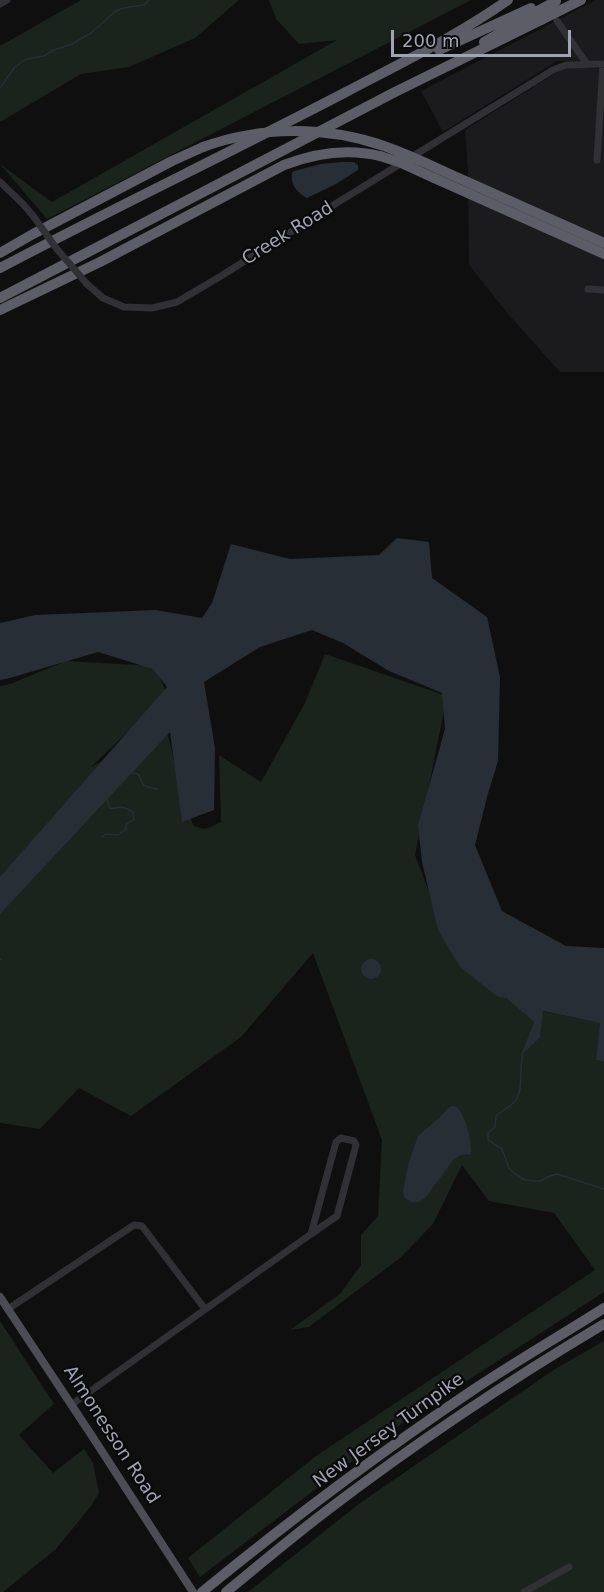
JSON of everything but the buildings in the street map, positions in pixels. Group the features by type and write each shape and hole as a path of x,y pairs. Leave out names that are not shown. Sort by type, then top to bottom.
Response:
{"highway":[{"path":"0,268 449,38 508,0"},
{"path":"0,298 395,92 555,3 580,0"},
{"path":"311,110 555,3"},
{"path":"0,253 172,161 203,147 263,133 291,131 350,136 385,146 444,171 577,236 604,254"},
{"path":"0,310 100,262 284,165 325,153 357,152 399,162 577,236 604,243"},
{"name":"New Jersey Turnpike","path":"202,1592 364,1467 474,1390 604,1308"},
{"name":"New Jersey Turnpike","path":"226,1592 325,1512 419,1443 546,1359 604,1324"}],"main road":[{"name":"Almonesson Road","path":"0,1297 193,1592"}],"street":[{"path":"0,4 8,0"},
{"path":"556,21 587,63"},
{"path":"597,160 604,64"},
{"name":"Creek Road","path":"0,182 23,204 87,284 103,298 124,307 155,308 177,302 221,276 553,70 566,65 604,64"},
{"path":"588,289 604,290"},
{"path":"71,1405 337,1216 356,1145 354,1141 341,1138 336,1142 311,1233"},
{"path":"8,1309 134,1225 142,1226 205,1309"},
{"path":"524,1592 569,1567"}],"shaded area":[{"path":"81,0 239,0 195,38 129,67 81,74 0,122 0,46"},
{"path":"269,0 471,0 47,219 0,164 52,202 337,40 299,44 276,19"},
{"path":"596,0 604,0 604,61 557,61 443,132 421,91"},
{"path":"574,67 604,69 604,372 560,372 508,314 469,265 465,130 559,71"},
{"path":"341,162 354,162 358,165 358,170 307,198 297,191 293,184 292,173 294,171"},
{"path":"397,538 429,542 432,578 487,617 500,677 498,761 475,845 502,911 566,946 604,948 604,1062 596,1060 600,1023 543,1011 540,1038 521,1055 534,1022 506,998 498,997 460,967 438,930 422,862 418,825 445,729 442,693 389,671 343,643 312,630 260,647 204,682 215,748 214,810 182,822 170,732 0,914 0,877 167,687 153,669 98,652 0,680 0,623 35,615 156,610 202,618 212,603 231,544 290,559 379,555"},
{"path":"325,654 447,696 415,855 449,944 534,1022 522,1053 540,1038 542,1011 601,1023 596,1060 604,1062 604,1292 408,1419 200,1577 188,1558 316,1456 595,1270 554,1213 489,1201 462,1165 433,1224 400,1258 309,1327 290,1330 340,1294 361,1265 361,1235 378,1216 382,1140 313,953 241,1037 131,1116 79,1088 40,1129 0,1123 0,686 66,661 155,666 167,694 91,767 166,727 180,785 193,825 204,829 221,822 219,755 261,782 305,703"},
{"path":"371,959 378,962 381,969 378,976 371,979 364,976 361,969 364,962"},
{"path":"449,1107 457,1107 466,1123 471,1154 461,1155 453,1160 426,1197 419,1202 411,1202 404,1197 403,1192 408,1165 418,1136"},
{"path":"0,1321 54,1404 19,1435 53,1473 84,1449 93,1463 99,1493 56,1549 3,1592 0,1592"},
{"path":"604,1341 604,1592 248,1592 360,1503 555,1369"}],"waterway":[{"path":"0,88 14,68 23,61 44,56 72,44 91,33 116,11 144,5 149,0"},
{"path":"131,773 139,775 146,786 158,789"},
{"path":"102,837 106,834 118,835 134,819 133,812 127,809 110,808 107,799"},
{"path":"524,1051 518,1095 514,1102 496,1116 495,1127 488,1133 488,1140 502,1149 509,1168 525,1180 541,1181 557,1174 604,1189"}]}
